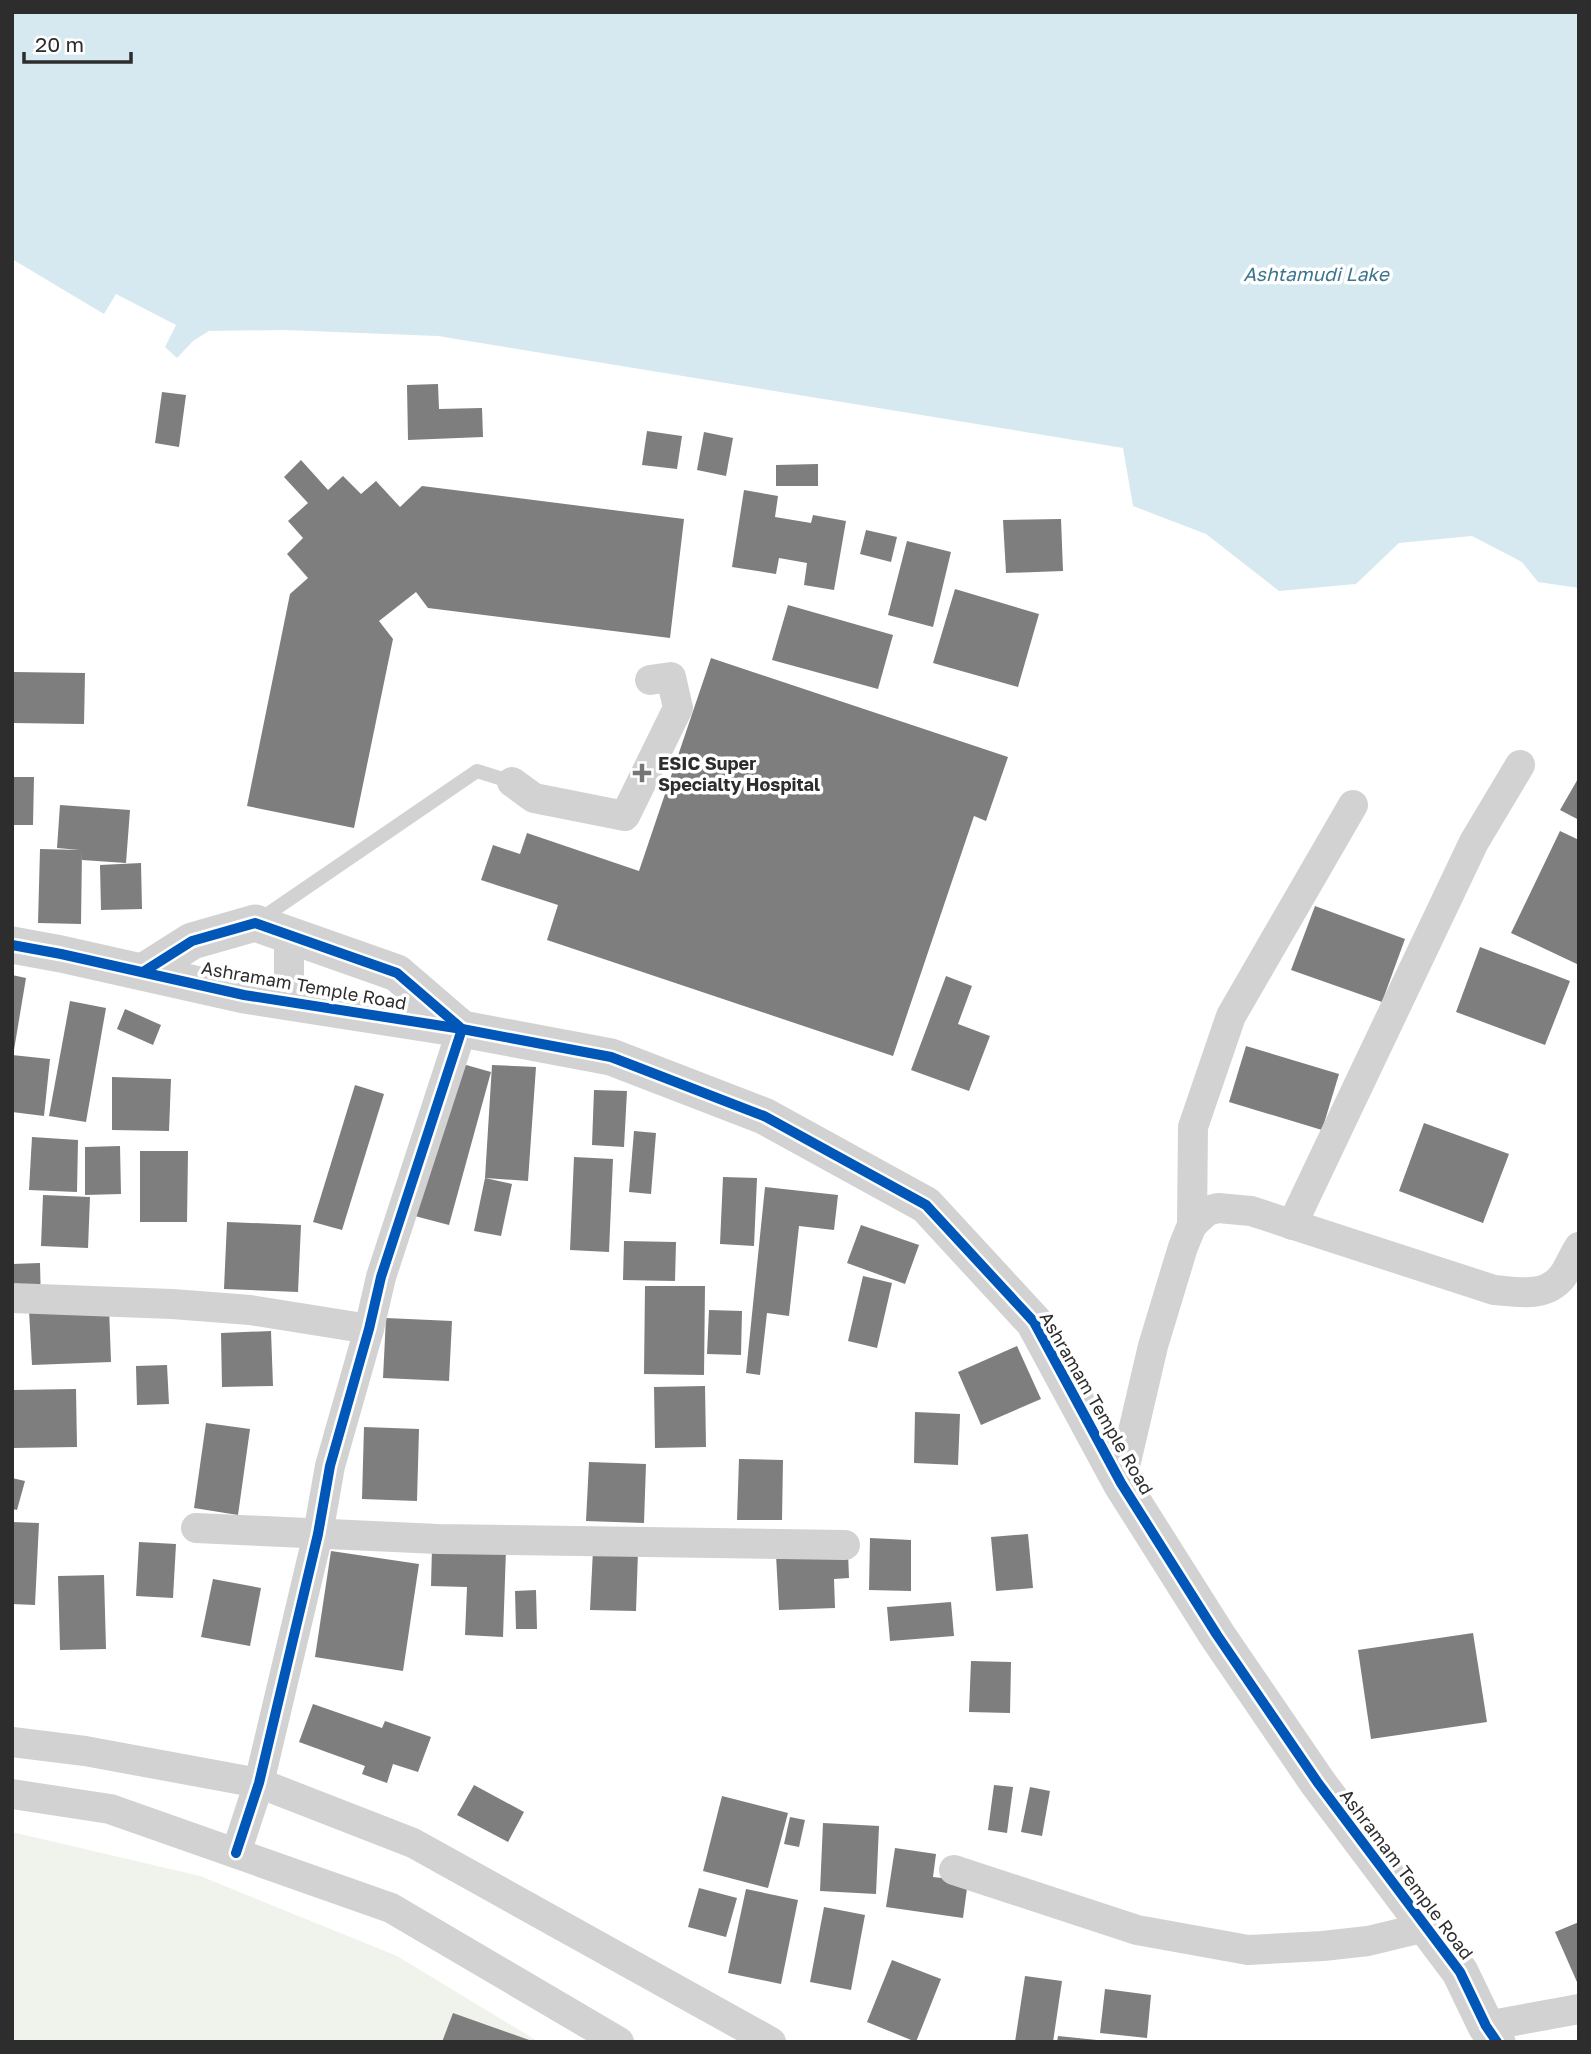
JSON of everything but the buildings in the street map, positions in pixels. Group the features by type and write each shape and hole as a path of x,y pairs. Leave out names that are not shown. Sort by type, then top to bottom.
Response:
{"street":[{"path":"512,782 534,798 625,816 678,708 671,677 650,680"},
{"path":"1292,1225 1474,842 1520,765"},
{"path":"1121,1483 1153,1346 1192,1225 1194,1127 1231,1016 1353,805"},
{"path":"142,972 191,941 254,923 397,973 462,1029 381,1277 330,1466 318,1534 259,1783 236,1853"},
{"path":"289,936 289,1002"},
{"name":"Ashramam Temple Road","path":"12,946 61,954 244,995 462,1029 611,1057 764,1115 926,1205 1034,1322 1121,1483 1217,1634 1318,1783 1460,1972 1492,2034"},
{"path":"1192,1225 1208,1210 1251,1210 1494,1290 1530,1293 1570,1283 1579,1247"},
{"path":"12,1298 250,1310 369,1329"},
{"path":"196,1528 438,1539 845,1545"},
{"path":"12,1742 85,1751 259,1783 413,1843 771,2042"},
{"path":"12,1794 110,1809 391,1908 616,2039"},
{"path":"954,1870 1138,1930 1248,1950 1368,1941 1426,1927"},
{"path":"1492,2034 1579,2010"}],"lane":[{"path":"254,923 477,771 512,782"}],"shaded area":[{"path":"12,1832 200,1876 397,1956 539,2042 12,2042"}],"water":[{"name":"Ashtamudi Lake","path":"12,12 1579,12 1579,588 1538,582 1522,562 1472,536 1399,543 1356,584 1279,591 1206,534 1133,506 1123,448 438,336 284,330 209,331 193,341 177,358 165,347 176,325 116,294 104,314 12,259"}],"cycle path":[{"path":"143,972 192,941 255,923 397,973 462,1029 381,1277 330,1466 318,1534 259,1783 236,1853"},
{"path":"12,945 244,995 462,1029 611,1057 764,1116 926,1205 1034,1322 1121,1483 1217,1635 1318,1783 1460,1972 1486,2026 1497,2042"}],"place":[{"name":"ESIC Super Specialty Hospital","path":"642,773"}]}
